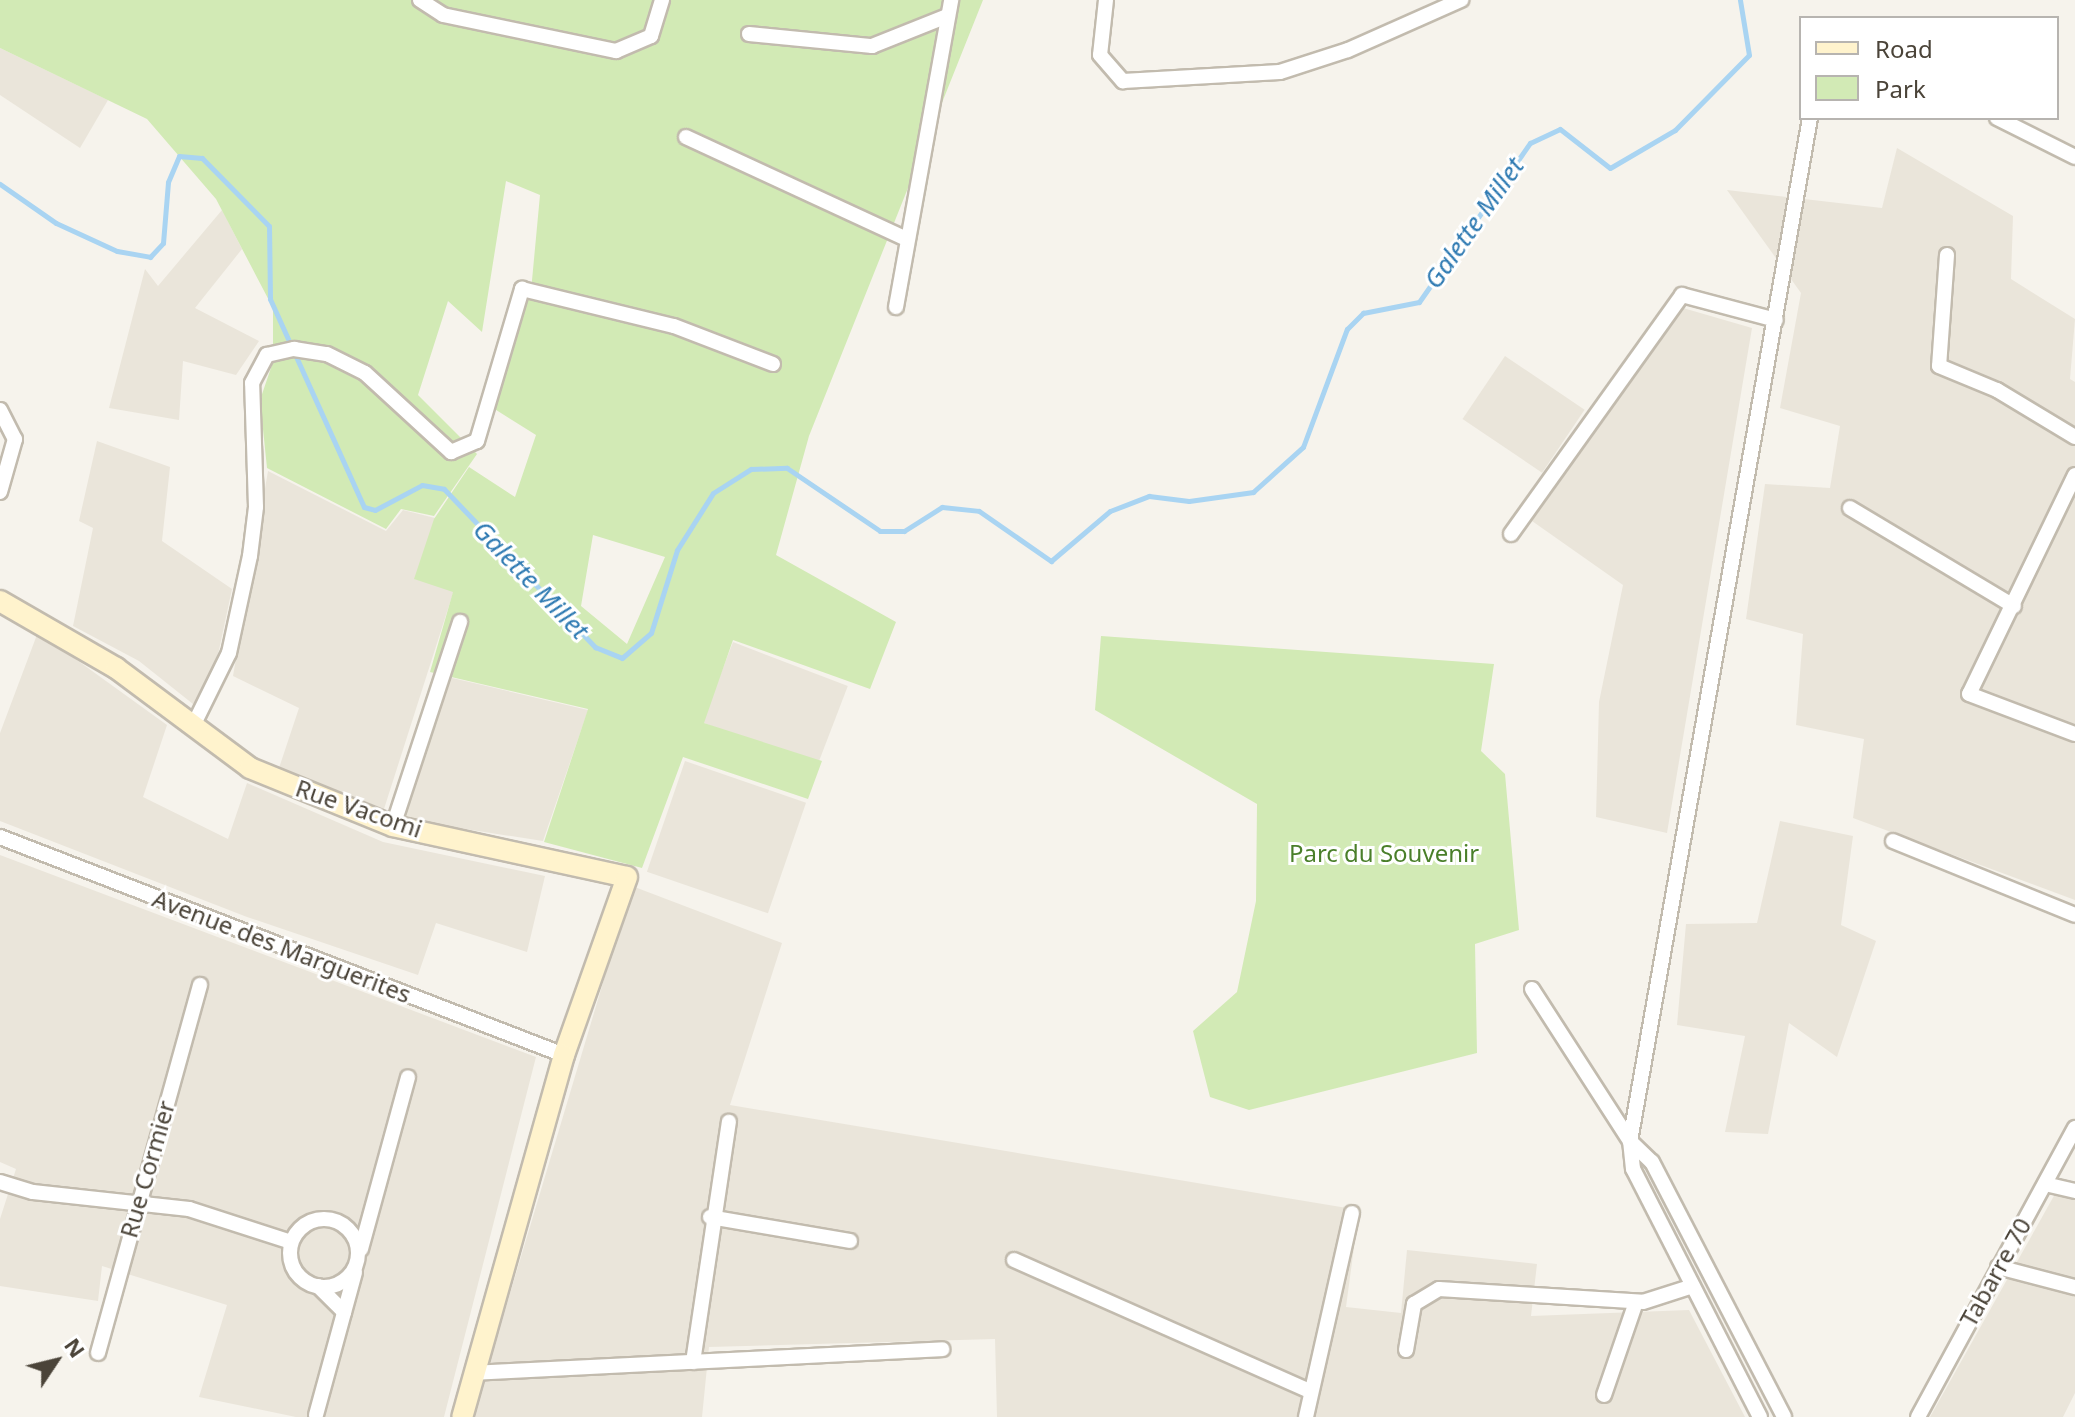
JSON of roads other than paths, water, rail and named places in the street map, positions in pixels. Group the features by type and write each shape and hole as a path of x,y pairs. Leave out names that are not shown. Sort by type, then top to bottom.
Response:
{"street":[{"path":"420,0 443,15 616,51 651,36 662,0"},
{"path":"896,307 905,238 951,0"},
{"path":"1106,0 1100,55 1123,81 1280,72 1348,50 1461,0"},
{"path":"749,34 872,46 947,16"},
{"path":"1760,1417 1633,1169 1630,1141 1810,120"},
{"path":"2001,120 2075,157"},
{"path":"686,137 905,238"},
{"path":"1947,255 1939,366 1997,390 2075,437"},
{"path":"194,724 229,653 250,556 256,495 252,383 267,355 294,349 327,354 365,373 451,452 477,441 522,289 674,326 773,364"},
{"path":"1511,534 1682,295 1776,320"},
{"path":"0,410 15,439 0,492"},
{"path":"2075,475 1969,694 2075,734"},
{"path":"1850,508 2014,606"},
{"name":"Rue Vacomi","path":"0,601 59,630 194,724 250,768 393,826 627,877 564,1055"},
{"path":"393,826 460,622"},
{"name":"Avenue des Marguerites","path":"0,837 564,1055"},
{"path":"1893,841 2075,915"},
{"name":"Rue Cormier","path":"98,1353 137,1200 200,985"},
{"path":"1532,989 1630,1141 1652,1162 1784,1417"},
{"path":"462,1417 564,1055"},
{"path":"316,1415 408,1077"},
{"path":"693,1362 710,1217 729,1122"},
{"name":"Tabarre 70","path":"1918,1417 2075,1128"},
{"path":"0,1182 33,1192 137,1200 291,1242"},
{"path":"2045,1184 2075,1191"},
{"path":"291,1242 311,1221 338,1222 371,1212"},
{"path":"1306,1417 1352,1213"},
{"path":"710,1217 850,1241"},
{"path":"338,1222 361,1249"},
{"path":"291,1242 295,1271 318,1286 344,1312"},
{"path":"1014,1260 1310,1391"},
{"path":"1998,1267 2075,1287"},
{"path":"318,1286 355,1272"},
{"path":"1406,1350 1414,1304 1439,1289 1636,1302 1693,1286"},
{"path":"1604,1395 1636,1302"},
{"path":"473,1373 942,1349"}],"waterway":[{"name":"Galette Millet","path":"0,184 56,223 117,251 150,257 163,243 168,182 179,156 202,158 269,226 270,299 364,507 375,510 422,485 444,489 595,647 622,658 651,633 677,550 713,493 751,469 787,468 880,531 904,531 942,507 979,511 1051,561 1110,511 1149,496 1189,501 1253,492 1303,447 1347,329 1363,313 1419,302 1530,143 1560,129 1610,168 1675,130 1749,55 1740,0"}],"park label":[{"name":"Parc du Souvenir","path":"1384,853"}]}
